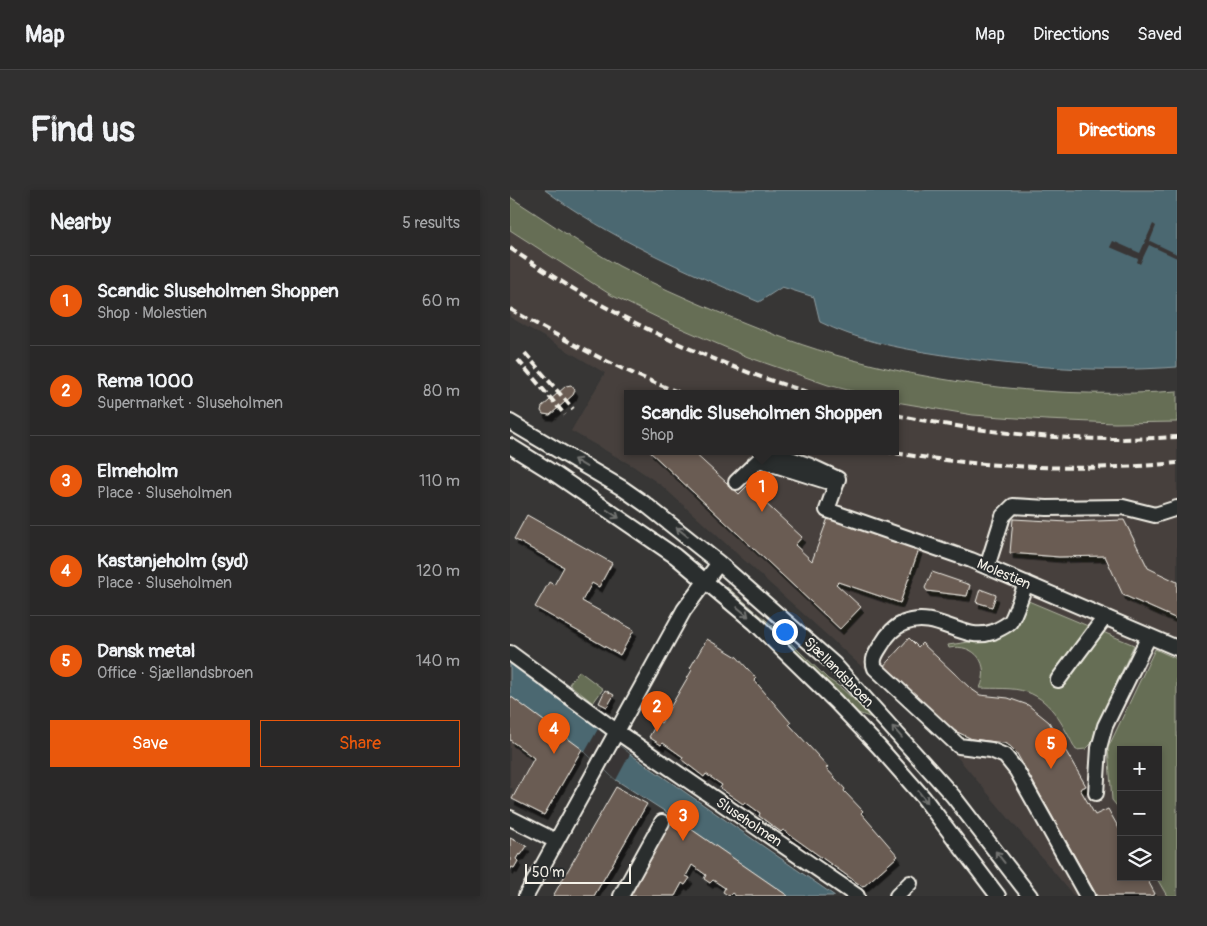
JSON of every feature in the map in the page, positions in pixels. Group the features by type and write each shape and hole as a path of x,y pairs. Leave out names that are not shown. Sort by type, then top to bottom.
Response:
{"street":[{"name":"Sjællandsbroen","path":"510,422 630,494 675,527 720,563 834,664 953,796 1030,896"},
{"name":"Sjællandsbroen","path":"510,446 555,474 675,556 755,623 879,747 923,797 998,896"},
{"path":"736,482 760,460 836,485 838,479 808,465 779,455"},
{"path":"510,456 555,474"},
{"name":"Molestien","path":"836,485 828,510 987,566 1177,648"},
{"path":"987,566 1003,516 1013,506 1047,508 1123,507 1155,515 1177,508"},
{"path":"526,896 684,610 720,563"},
{"path":"1026,583 1010,622 992,632 975,635 929,619 913,620 898,625 886,636 874,658 873,664 875,668 959,746 992,750 1004,756 1017,771 1087,896"},
{"path":"1058,680 1105,617"},
{"path":"1096,793 1099,748 1105,726 1149,636"},
{"name":"Sluseholmen","path":"510,653 614,735 857,896"},
{"path":"510,818 556,840"},
{"path":"621,896 662,822"},
{"path":"897,896 910,883"}],"shaded area":[{"path":"510,230 611,295 670,324 748,357 828,385 848,390 624,390 624,455 899,455 899,403 973,415 1115,423 1177,422 1177,896 1074,896 943,740 661,485 633,466 571,431 605,373 510,317"},
{"path":"510,740 534,758 512,799 510,798 513,789 510,787"}],"green space":[{"path":"510,197 619,266 718,312 803,345 874,365 959,382 1003,388 1090,393 1177,391 1177,422 1115,423 973,415 899,403 899,390 848,390 828,385 748,357 671,324 611,295 510,230"},
{"path":"727,587 773,626 828,679 840,687 875,719 858,713 727,590"},
{"path":"1026,600 1088,626 1050,678 1061,687 1103,632 1134,645 1096,727 1092,743 1086,749 1076,750 1057,716 1036,696 1016,689 980,688 983,671 982,663 978,657 966,649 958,647 949,648 948,645 990,639"},
{"path":"1155,649 1177,659 1177,896 1167,896 1158,881 1162,881 1162,746 1117,746 1117,806 1112,800 1108,748"},
{"path":"579,671 603,689 593,703 569,684"}],"water":[{"path":"545,190 1177,190 1177,367 1147,369 1057,368 967,359 892,346 848,334 820,322 814,297 782,287 759,302 676,266 622,238 595,223"},
{"path":"510,664 630,754 835,896 788,896 616,780 584,751 510,696"}],"pier":[{"path":"1153,224 1156,226 1150,241 1177,254 1177,258 1149,245 1140,264 1137,262 1138,259 1110,247 1113,241 1140,253"},
{"path":"598,729 630,754 616,780 585,752"}],"building":[{"path":"571,385 575,390 573,395 550,415 543,414 541,411 542,407 566,386"},
{"path":"653,455 696,455 739,494 747,486 802,537 795,545 812,561 828,518 919,549 900,603 838,582 836,584 861,607 840,629"},
{"path":"527,515 612,563 599,587 592,583 582,601 634,630 620,655 535,607 549,582 554,585 564,567 514,539"},
{"path":"1013,519 1068,522 1124,520 1148,568 1177,582 1177,619 1123,595 1105,556 1059,557 1010,553"},
{"path":"932,572 970,585 967,596 927,591 925,588"},
{"path":"980,589 996,595 992,607 976,602"},
{"path":"909,638 918,647 922,643 980,695 1008,698 1028,705 1049,722 1086,786 1080,789 1095,815 1108,809 1117,825 1117,881 1148,881 1155,894 1151,896 1097,896 1016,752 1004,743 972,739 949,728 880,670"},
{"path":"707,639 737,657 756,678 754,680 791,723 789,724 828,767 826,768 845,789 844,791 863,811 861,813 898,856 863,887 783,830 781,832 759,816 760,813 745,802 743,804 720,788 722,785 706,774 704,777 682,760 683,757 663,743 661,745 649,737 658,721 661,723 692,670 690,668"},
{"path":"605,690 614,695 607,707 599,703"},
{"path":"510,696 582,749 544,815 512,799 534,758 510,740"},
{"path":"616,787 647,804 594,896 553,896"},
{"path":"672,816 788,896 736,896 732,893 729,896 723,892 725,888 713,880 710,883 704,879 706,875 692,865 686,876 690,878 685,885 682,883 675,896 627,896"},
{"path":"510,838 527,846 516,859 518,861 514,868 512,867 510,870"}],"railway":[{"path":"510,248 565,284 652,331 711,358 802,390"},
{"path":"510,309 594,355 674,390"},
{"path":"525,353 573,409"},
{"path":"518,360 565,415"},
{"path":"899,416 950,425 1033,435 1088,439 1177,437"},
{"path":"899,454 963,462 1043,467 1097,468 1177,463"}],"place":[{"name":"Scandic Sluseholmen Shoppen","path":"762,512"},
{"name":"Rema 1000","path":"657,732"},
{"name":"Kastanjeholm (syd)","path":"554,754"},
{"name":"Dansk metal","path":"1051,769"},
{"name":"Elmeholm","path":"683,841"}]}
